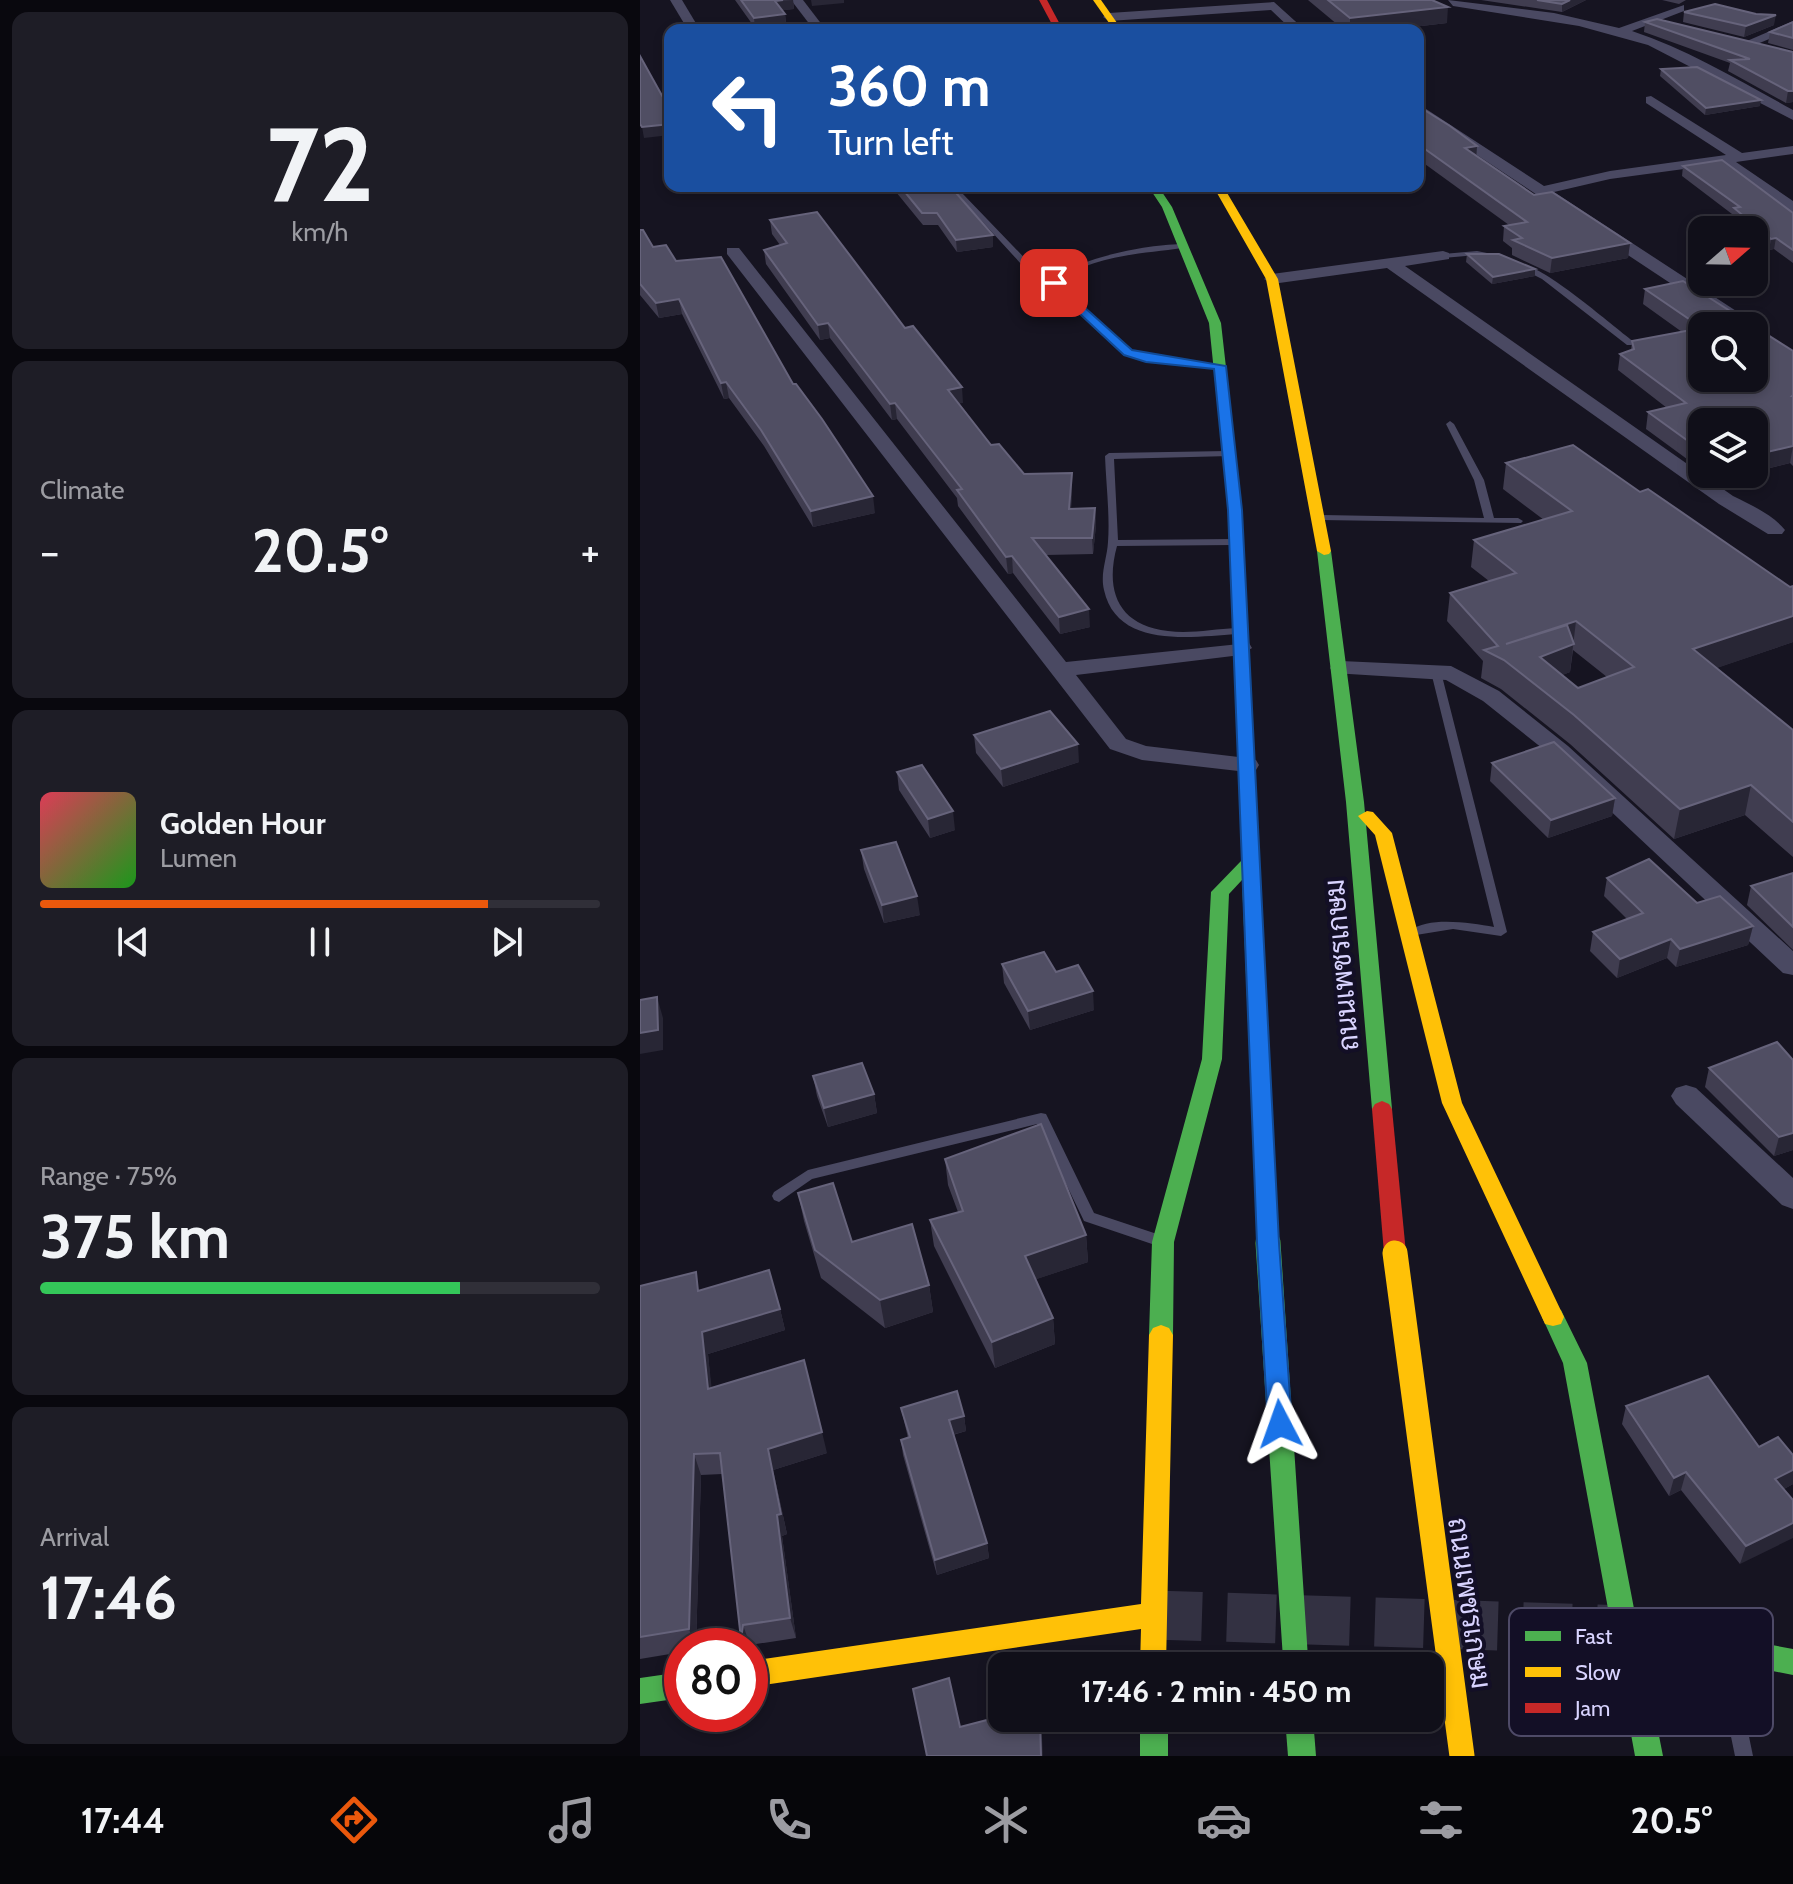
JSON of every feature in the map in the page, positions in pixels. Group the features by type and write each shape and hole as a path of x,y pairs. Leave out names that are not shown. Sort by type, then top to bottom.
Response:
{"main road":[{"path":"1043,0 1056,24"},
{"path":"1097,0 1114,23"},
{"path":"1157,192 1167,207 1215,323 1229,454 1237,542 1268,1243 1295,1652"},
{"name":"ถนนเพชรเกษม","path":"1221,192 1272,279 1320,518 1341,668 1355,802 1395,1253 1462,1756"},
{"path":"1355,802 1383,833 1452,1103 1575,1363 1624,1608"},
{"path":"1153,1652 1163,1242 1212,1059 1220,892 1251,861"},
{"path":"768,1671 1153,1615"},
{"path":"1773,1658 1793,1662"},
{"path":"640,1691 664,1688"},
{"path":"1154,1732 1154,1756"},
{"path":"1300,1732 1302,1756"},
{"path":"1646,1736 1649,1756"}],"street":[{"path":"676,0 690,24"},
{"path":"797,0 815,24"},
{"path":"1499,9 1517,0"},
{"path":"1453,2 1617,32 1684,56 1793,116"},
{"path":"1114,23 1274,6 1293,24"},
{"path":"1617,32 1680,8"},
{"path":"1650,21 1678,28"},
{"path":"1770,50 1739,43 1793,25"},
{"path":"1651,100 1793,208"},
{"path":"1424,114 1726,312"},
{"path":"1541,191 1610,175 1793,150"},
{"path":"733,251 1118,744 1142,753 1247,765"},
{"path":"1272,279 1443,256"},
{"path":"1390,263 1726,500 1775,530"},
{"path":"1060,670 1241,639"},
{"path":"1341,668 1451,673 1491,696 1560,751 1793,966"},
{"path":"1686,1096 1793,1197"}],"lane":[{"path":"960,194 1036,275 1054,283 1128,353 1146,359 1219,366"},
{"path":"1054,283 1063,272 1136,253 1182,246"},
{"path":"1443,256 1477,253 1515,262 1545,277 1630,343"},
{"path":"1450,424 1479,480 1490,521"},
{"path":"1229,454 1109,456 1113,543 1104,570 1107,592 1125,620 1165,634 1241,639"},
{"path":"1320,518 1518,521"},
{"path":"1113,543 1237,542"},
{"path":"1408,932 1453,925 1501,932 1436,672"},
{"path":"779,1196 808,1175 1041,1118 1089,1217 1163,1242"},
{"path":"1740,1736 1744,1756"}],"building":[{"path":"741,0 783,0 775,1 785,14 754,18"},
{"path":"1328,0 1432,0 1448,7 1350,18"},
{"path":"1537,0 1570,0 1562,4"},
{"path":"1715,4 1756,14 1776,15 1746,26 1684,12"},
{"path":"1657,19 1793,52 1793,91 1730,60 1750,59 1645,22"},
{"path":"1793,22 1793,38 1770,32"},
{"path":"640,56 664,99 664,125 642,127"},
{"path":"1697,67 1761,100 1706,108 1661,69"},
{"path":"1424,110 1477,146 1465,148 1534,195 1552,192 1630,243 1552,258 1513,240 1522,238 1504,226 1527,222 1424,148"},
{"path":"1722,160 1793,213 1793,250 1776,238 1768,236 1768,216 1744,216 1734,208 1740,207 1683,166"},
{"path":"905,192 955,192 993,235 956,240 937,213 922,213"},
{"path":"817,212 905,328 913,326 962,387 948,390 991,445 999,444 1024,474 1072,473 1069,509 1095,508 1092,538 1032,538 1089,609 1059,617 1012,556 1006,557 957,490 962,489 895,403 890,404 828,323 818,325 764,250 787,243 770,220"},
{"path":"640,230 653,247 666,245 676,261 721,257 793,384 822,419 873,496 811,511 761,430 726,382 721,383 679,299 656,303 640,284"},
{"path":"1467,254 1499,254 1535,269 1493,277"},
{"path":"1683,281 1688,284 1688,296 1707,296 1732,312 1688,312 1688,318 1645,289"},
{"path":"1688,331 1688,392 1768,392 1768,335 1793,351 1793,446 1768,452 1768,408 1688,408 1688,441 1648,412 1686,403 1620,354 1634,349 1632,341"},
{"path":"1573,445 1640,492 1648,489 1790,587 1793,586 1793,616 1693,649 1793,730 1793,822 1751,785 1680,809 1574,715 1504,660 1484,650 1498,646 1450,593 1516,573 1474,540 1572,511 1506,463","holes":["1576,621 1634,667 1578,688 1540,657 1574,644 1567,625 1506,644"]},
{"path":"1050,711 1078,744 1001,769 974,735"},
{"path":"1554,742 1615,798 1551,820 1492,763"},
{"path":"922,765 953,811 928,819 897,772"},
{"path":"896,842 917,896 882,905 861,850"},
{"path":"1649,859 1697,903 1720,896 1753,926 1680,949 1671,939 1620,959 1593,932 1643,913 1607,878"},
{"path":"1793,873 1793,927 1751,886"},
{"path":"1044,952 1056,972 1078,965 1093,991 1028,1011 1002,964"},
{"path":"657,997 658,1030 640,1033 640,1000"},
{"path":"1777,1042 1793,1060 1793,1133 1779,1137 1709,1068"},
{"path":"862,1063 874,1094 824,1108 813,1076"},
{"path":"1041,1124 1086,1235 1025,1256 1053,1318 992,1342 930,1220 963,1211 945,1159"},
{"path":"833,1183 852,1242 912,1224 929,1285 880,1300 815,1250 798,1193"},
{"path":"769,1270 780,1309 702,1332 708,1389 804,1360 822,1432 768,1449 781,1514 777,1515 790,1618 740,1628 720,1453 694,1454 689,1628 664,1628 664,1633 640,1637 640,1286 696,1272 698,1291"},
{"path":"1708,1376 1759,1447 1778,1437 1793,1455 1793,1470 1775,1479 1793,1500 1793,1523 1746,1546 1686,1472 1674,1478 1626,1406"},
{"path":"957,1391 964,1416 949,1420 987,1543 935,1560 901,1440 910,1437 901,1408"},
{"path":"949,1678 960,1727 988,1720 988,1732 1040,1732 1041,1756 927,1756 913,1689"}],"tunnel":[{"path":"1153,1615 1509,1626"}],"traffic: fast":[{"path":"1157,192 1167,207 1215,323 1235,510 1261,1094"},
{"path":"1324,551 1355,802 1382,1109"},
{"path":"1161,1335 1163,1242 1212,1059 1220,892 1251,861"},
{"path":"1268,1243 1295,1652"},
{"path":"1553,1317 1575,1363 1621,1608"},
{"path":"1773,1658 1793,1662"},
{"path":"640,1691 664,1688"},
{"path":"1154,1732 1154,1756"},
{"path":"1300,1732 1302,1756"},
{"path":"1645,1736 1649,1756"}],"traffic: slow":[{"path":"1097,0 1114,24"},
{"path":"1221,192 1272,279 1324,551"},
{"path":"1367,816 1383,833 1452,1103 1553,1317"},
{"path":"1395,1253 1462,1756"},
{"path":"1153,1652 1161,1335"},
{"path":"768,1671 1153,1615"}],"traffic: jam":[{"path":"1043,0 1056,24"},
{"path":"1261,1094 1268,1243"},
{"path":"1382,1109 1395,1253"}],"route":[{"path":"1054,283 1128,353 1146,359 1219,366 1235,510 1268,1243 1280,1424"}]}
